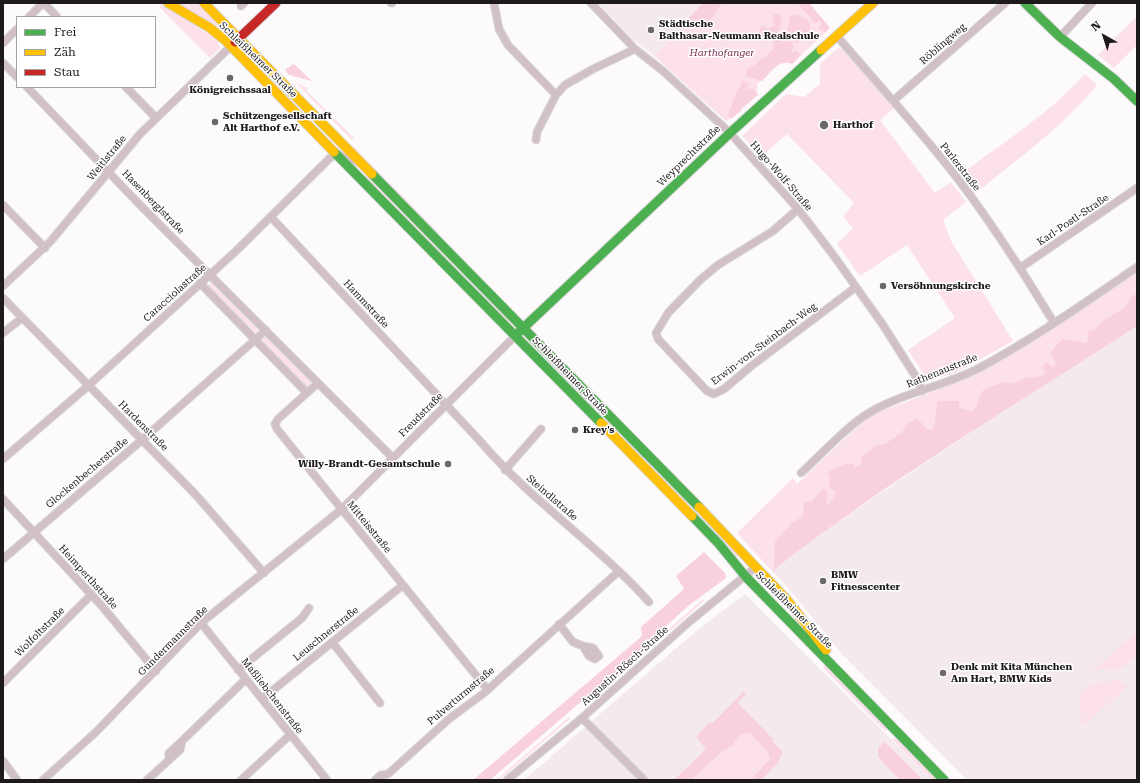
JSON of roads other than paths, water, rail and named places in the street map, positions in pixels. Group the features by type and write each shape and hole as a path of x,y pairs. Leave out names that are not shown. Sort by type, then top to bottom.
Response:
{"main road":[{"name":"Schleißheimer Straße","path":"168,3 210,28 231,46 719,544 746,577 944,780"},
{"name":"Schleißheimer Straße","path":"204,3 756,567 788,601 821,644 952,780"},
{"path":"231,46 276,3"},
{"name":"Weyprechtstraße","path":"515,336 730,133 836,35 873,3"},
{"path":"1025,3 1060,38 1114,80 1137,101"},
{"path":"266,83 267,76 274,75"}],"street":[{"path":"30,16 43,3 56,16"},
{"path":"494,3 496,20 503,39 556,95"},
{"name":"Hugo-Wolf-Straße","path":"591,3 635,49 664,71 730,133 798,209 883,325 916,377 922,391"},
{"name":"Röblingweg","path":"894,100 1005,3"},
{"path":"1060,38 1092,3"},
{"path":"3,43 16,30"},
{"name":"Parlerstraße","path":"836,35 894,100 961,182 1020,268 1054,323"},
{"name":"Weitlstraße","path":"3,286 45,248 125,152 156,118 231,46"},
{"path":"536,140 537,132 556,95 565,86 593,69 635,49"},
{"path":"3,63 16,76"},
{"name":"Hasenberglstraße","path":"28,88 210,275 393,458"},
{"path":"127,88 156,118"},
{"path":"335,153 360,163"},
{"name":"Caracciolastraße","path":"3,459 88,386 210,275 272,217 335,153"},
{"name":"Karl-Postl-Straße","path":"1020,268 1137,188"},
{"path":"3,205 45,248"},
{"name":"Erwin-von-Steinbach-Weg","path":"798,209 773,231 718,266 700,280 668,313 656,333 658,339 707,391 714,394 724,389 755,363 856,287"},
{"name":"Hammstraße","path":"272,217 446,405"},
{"name":"Rathenaustraße","path":"801,474 859,419 879,408 976,369 1054,323 1137,267"},
{"path":"200,284 307,393"},
{"name":"Hardenstraße","path":"3,298 88,386 143,439 195,494 264,573"},
{"path":"3,333 22,318"},
{"path":"255,340 266,330"},
{"name":"Freudstraße","path":"342,509 515,336"},
{"name":"Glockenbecherstraße","path":"3,559 143,439 255,340"},
{"name":"Mitteisstraße","path":"318,383 278,419 275,424 402,585 487,689"},
{"name":"Steindlstraße","path":"446,405 505,470 620,571 649,602"},
{"path":"505,470 540,429"},
{"name":"Heimperthstraße","path":"3,499 91,595 156,671"},
{"name":"Gundermannstraße","path":"43,780 96,732 201,623 342,509"},
{"name":"Augustin-Rösch-Straße","path":"507,780 582,718 689,622 746,577 756,567"},
{"name":"Pulverturmstraße","path":"375,780 381,775 388,774 449,719 478,698 620,571"},
{"name":"Leuschnerstraße","path":"262,699 402,585"},
{"name":"Wolfoltstraße","path":"3,683 91,595"},
{"path":"238,670 302,618 309,608"},
{"name":"Maßliebchenstraße","path":"201,623 290,735 328,780"},
{"path":"559,624 573,642 584,646"},
{"path":"332,642 380,703"},
{"path":"147,780 180,750 182,741 246,679"},
{"path":"582,718 644,780"},
{"path":"241,780 290,735"},
{"path":"3,761 17,780"}],"place":[{"name":"Städtische Balthasar-Neumann Realschule","path":"651,30"},
{"name":"Königreichssaal","path":"230,78"},
{"name":"Schützengesellschaft Alt Harthof e.V.","path":"215,122"},
{"name":"Harthof","path":"824,125"},
{"name":"Versöhnungskirche","path":"883,286"},
{"name":"Krey's","path":"575,430"},
{"name":"Willy-Brandt-Gesamtschule","path":"448,464"},
{"name":"BMW Fitnesscenter","path":"823,581"},
{"name":"Denk mit Kita München Am Hart, BMW Kids","path":"943,673"}],"park label":[{"name":"Harthofanger","path":"722,53"}]}
